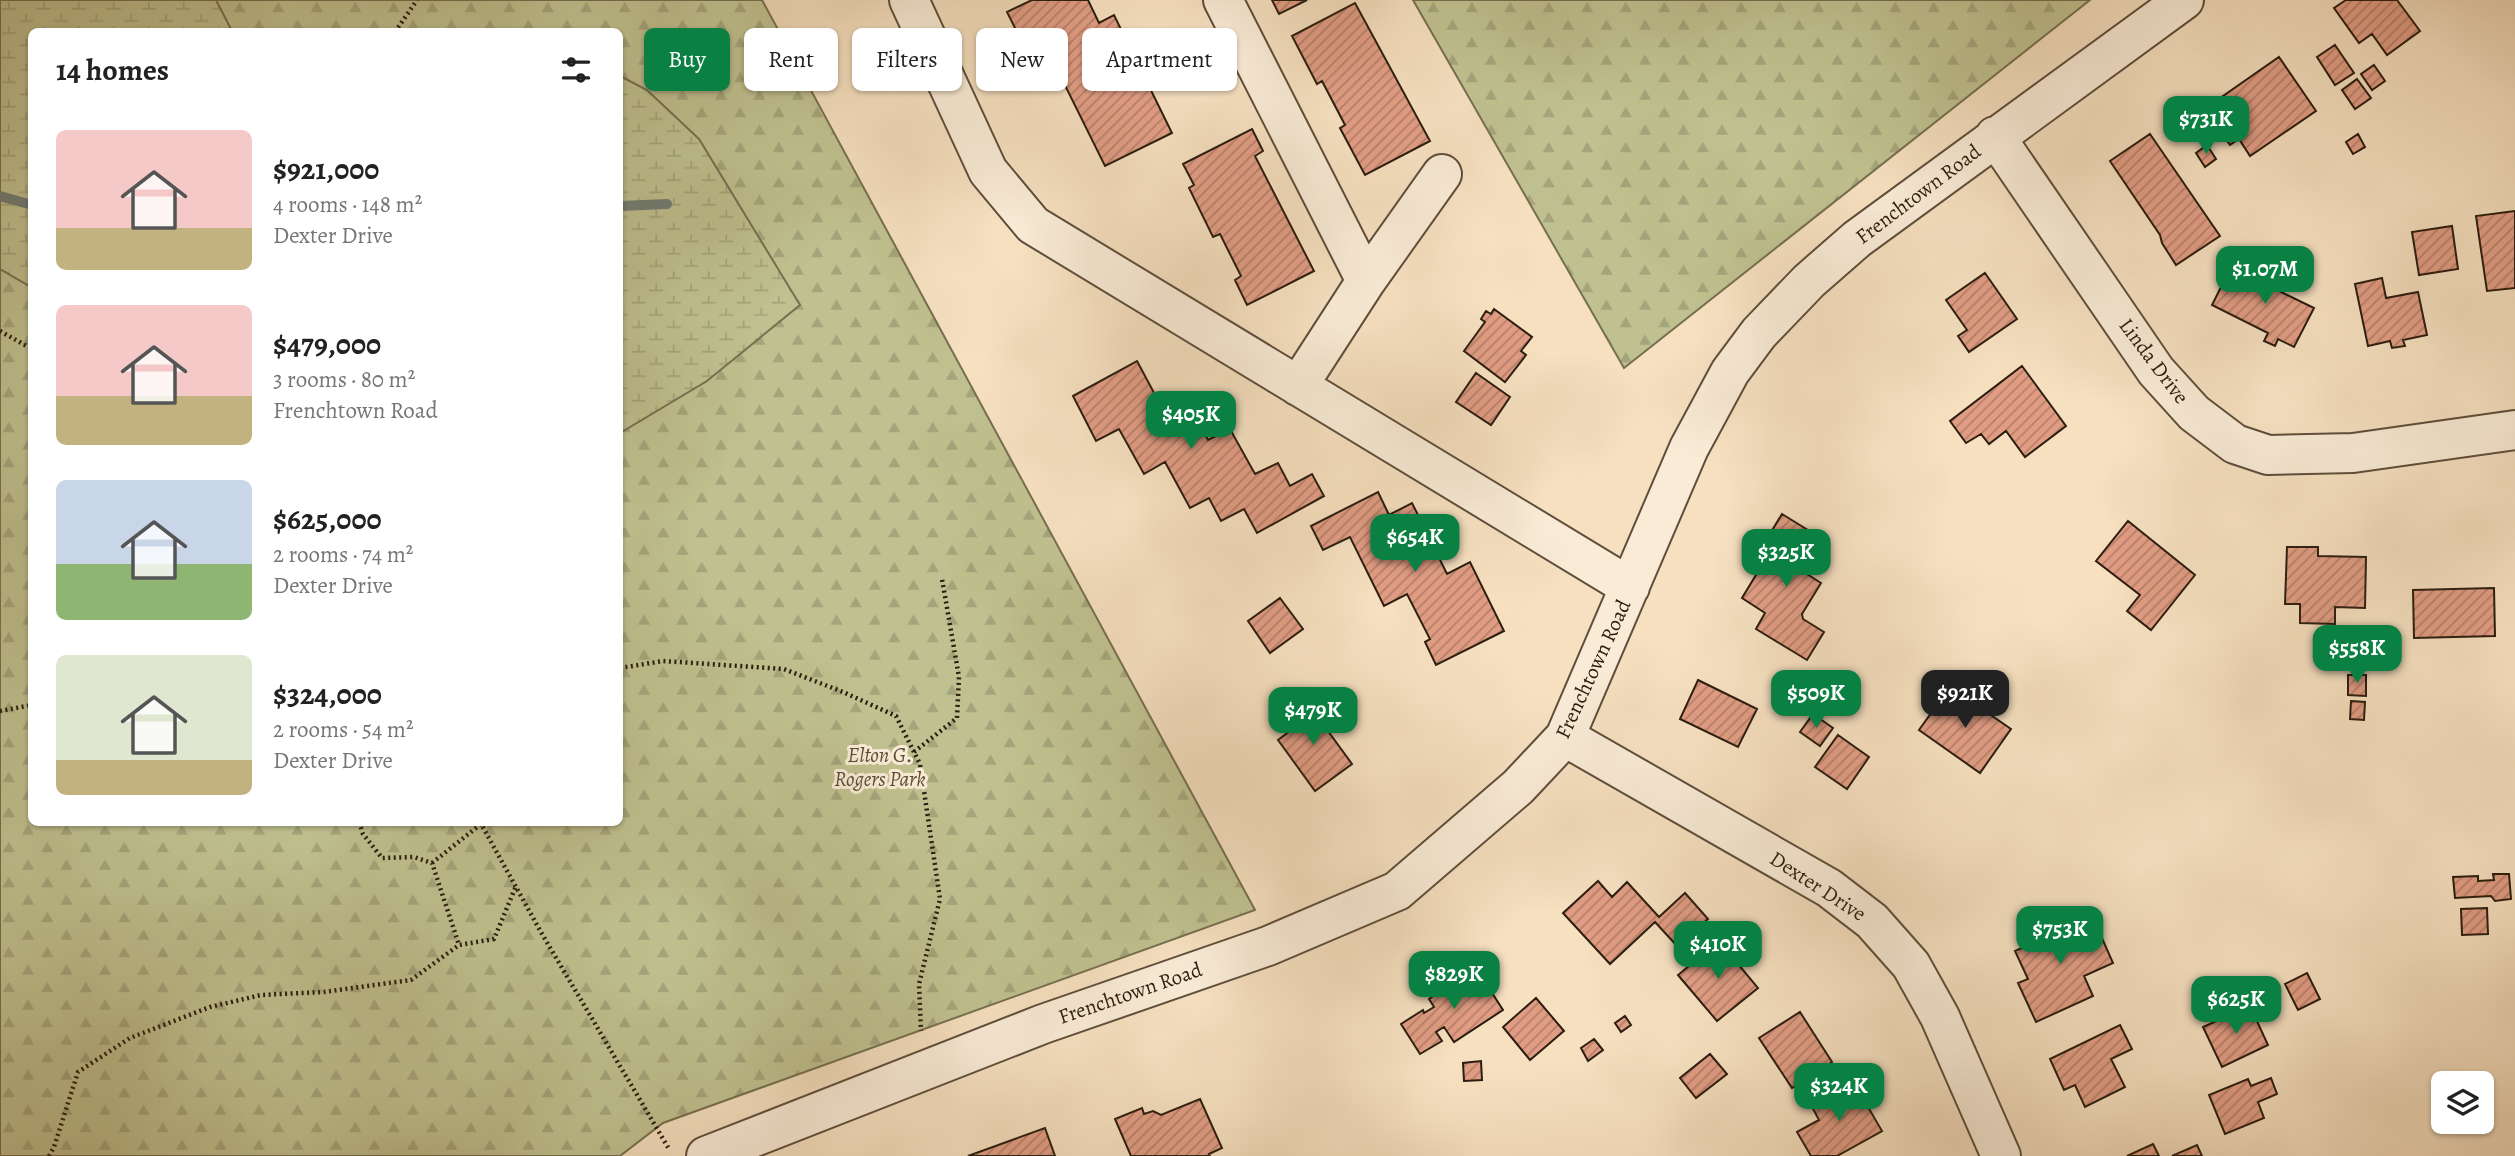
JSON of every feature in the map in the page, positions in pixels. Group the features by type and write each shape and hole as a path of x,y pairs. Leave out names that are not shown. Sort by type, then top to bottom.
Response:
{"street":[{"path":"909,0 988,171 1032,225 1630,587"},
{"path":"1223,0 1366,281"},
{"name":"Frenchtown Road","path":"706,1156 1043,1024 1268,946 1397,891 1518,788 1565,737 1689,448 1730,372 1759,334 1809,282 1857,239 2184,0"},
{"name":"Linda Drive","path":"1995,136 2156,371 2193,413 2235,444 2268,455 2353,453 2515,430"},
{"path":"1298,386 1366,281 1442,174"},
{"name":"Dexter Drive","path":"1565,737 1829,888 1872,921 1911,965 1940,1017 2001,1156"}],"path":[{"path":"398,28 417,0"},
{"path":"0,331 28,347"},
{"path":"914,752 957,718 960,677 942,579"},
{"path":"623,668 663,661 784,669 896,716 920,764 940,899 919,984 922,1070"},
{"path":"0,711 28,706"},
{"path":"360,826 363,834 382,858 414,857 432,863"},
{"path":"432,863 477,826"},
{"path":"483,826 673,1156"},
{"path":"432,863 459,944"},
{"path":"49,1156 78,1072 130,1038 210,1007 261,995 323,992 411,980 459,944 494,939 516,886"}],"green space":[{"name":"Elton G. Rogers Park","path":"0,0 762,0 777,28 744,28 744,91 811,91 1255,910 663,1123 620,1156 0,1156"},
{"path":"0,0 216,0 230,28 28,28 28,285 0,269"},
{"path":"1413,0 2090,0 1624,368"},
{"path":"623,78 648,91 699,139 800,305 707,381 623,431"}],"building":[{"path":"1032,0 1088,0 1099,23 1114,15 1120,28 1082,28 1082,91 1151,91 1172,133 1105,166 1068,91 1068,28 1015,28 1007,12"},
{"path":"1272,0 1307,0 1279,14"},
{"path":"2346,0 2397,0 2420,31 2387,55 2372,34 2359,43 2334,8"},
{"path":"1355,3 1430,141 1365,175 1340,128 1345,125 1322,81 1317,84 1292,36"},
{"path":"2335,45 2354,73 2335,85 2317,57"},
{"path":"2279,57 2316,111 2250,156 2239,139 2230,145 2222,134 2231,128 2213,103"},
{"path":"2374,65 2385,81 2372,90 2361,74"},
{"path":"2357,79 2371,98 2355,109 2342,90"},
{"path":"1252,129 1263,151 1255,156 1314,271 1247,305 1235,280 1241,276 1220,234 1213,237 1189,188 1194,185 1183,164"},
{"path":"2150,134 2220,236 2176,265 2160,235 2110,161"},
{"path":"2358,134 2365,147 2353,154 2346,142"},
{"path":"2207,145 2216,159 2205,167 2196,153"},
{"path":"2515,211 2515,288 2487,291 2476,216"},
{"path":"2452,226 2458,269 2419,275 2412,232"},
{"path":"2269,267 2288,277 2281,292 2314,308 2294,347 2278,339 2275,346 2264,341 2268,333 2212,305 2229,271 2259,286"},
{"path":"1985,273 2017,319 1969,352 1958,336 1967,330 1946,300"},
{"path":"2382,278 2386,298 2418,292 2427,335 2403,340 2405,346 2392,348 2390,341 2368,346 2355,284"},
{"path":"1494,309 1532,337 1521,351 1526,355 1505,382 1464,351 1485,322 1481,319 1486,311 1491,314"},
{"path":"1137,361 1161,406 1184,394 1208,440 1230,429 1255,474 1278,463 1290,486 1312,474 1324,496 1257,533 1244,509 1221,521 1209,498 1190,508 1165,462 1144,474 1119,429 1096,441 1073,396"},
{"path":"2022,366 2066,426 2025,457 2006,431 1989,444 1981,434 1966,443 1950,421"},
{"path":"1476,373 1510,397 1491,425 1456,402"},
{"path":"1378,492 1389,515 1412,503 1447,574 1470,562 1504,631 1436,665 1425,642 1430,639 1407,594 1384,606 1350,537 1323,550 1311,526"},
{"path":"1782,514 1816,535 1796,567 1821,583 1802,614 1803,619 1824,632 1807,660 1756,629 1765,613 1742,598 1770,552 1762,547"},
{"path":"2128,521 2195,575 2151,630 2127,611 2140,595 2096,561"},
{"path":"2287,547 2318,547 2318,556 2366,557 2365,608 2335,607 2335,624 2300,623 2300,604 2285,604"},
{"path":"2494,588 2495,636 2414,638 2413,590"},
{"path":"1280,598 1303,629 1270,653 1248,621"},
{"path":"2348,675 2366,675 2366,696 2348,695"},
{"path":"1698,680 1757,709 1738,747 1680,719"},
{"path":"1950,687 2011,729 1980,773 1919,730"},
{"path":"1304,698 1352,764 1315,791 1278,740 1298,725 1287,710"},
{"path":"2351,701 2365,702 2364,720 2350,719"},
{"path":"1813,714 1833,728 1820,746 1800,732"},
{"path":"1838,735 1869,757 1847,789 1815,767"},
{"path":"2493,874 2509,874 2511,899 2495,901 2491,896 2455,898 2453,877 2478,876 2478,881 2494,880"},
{"path":"1598,881 1612,897 1627,882 1659,917 1685,893 1708,919 1678,947 1655,922 1610,964 1563,913"},
{"path":"2487,908 2488,934 2462,935 2461,909"},
{"path":"2056,916 2063,933 2094,920 2113,963 2084,976 2093,996 2036,1022 2018,983 2028,979 2015,951 2035,942 2029,927"},
{"path":"1719,941 1758,988 1717,1021 1678,975"},
{"path":"1476,968 1503,1010 1454,1042 1444,1027 1436,1032 1442,1041 1420,1054 1401,1024 1423,1010 1424,1013 1434,1007 1429,999 1446,987 1443,981 1457,972 1460,978"},
{"path":"2307,973 2320,999 2298,1010 2285,984"},
{"path":"1536,998 1564,1031 1530,1060 1503,1027"},
{"path":"2250,1006 2268,1045 2222,1067 2203,1027"},
{"path":"1800,1012 1832,1062 1792,1088 1759,1038"},
{"path":"1625,1016 1631,1025 1621,1032 1615,1023"},
{"path":"2120,1025 2132,1049 2111,1059 2125,1087 2085,1107 2075,1085 2064,1090 2050,1059"},
{"path":"1594,1039 1603,1050 1588,1061 1581,1048"},
{"path":"1710,1054 1727,1074 1696,1098 1680,1078"},
{"path":"1481,1061 1482,1080 1464,1081 1463,1063"},
{"path":"2271,1078 2277,1094 2258,1102 2264,1118 2225,1134 2209,1095 2248,1079 2251,1086"},
{"path":"1853,1081 1882,1131 1837,1156 1811,1156 1797,1132 1819,1120 1811,1105"},
{"path":"1200,1099 1222,1148 1209,1154 1210,1156 1131,1156 1115,1119 1142,1108 1144,1114 1153,1111 1161,1115"},
{"path":"1045,1128 1055,1156 968,1156"},
{"path":"2153,1144 2159,1156 2127,1156"},
{"path":"2197,1145 2202,1156 2172,1156"}],"waterway":[{"path":"0,196 28,204"},
{"path":"623,206 667,204"}]}
